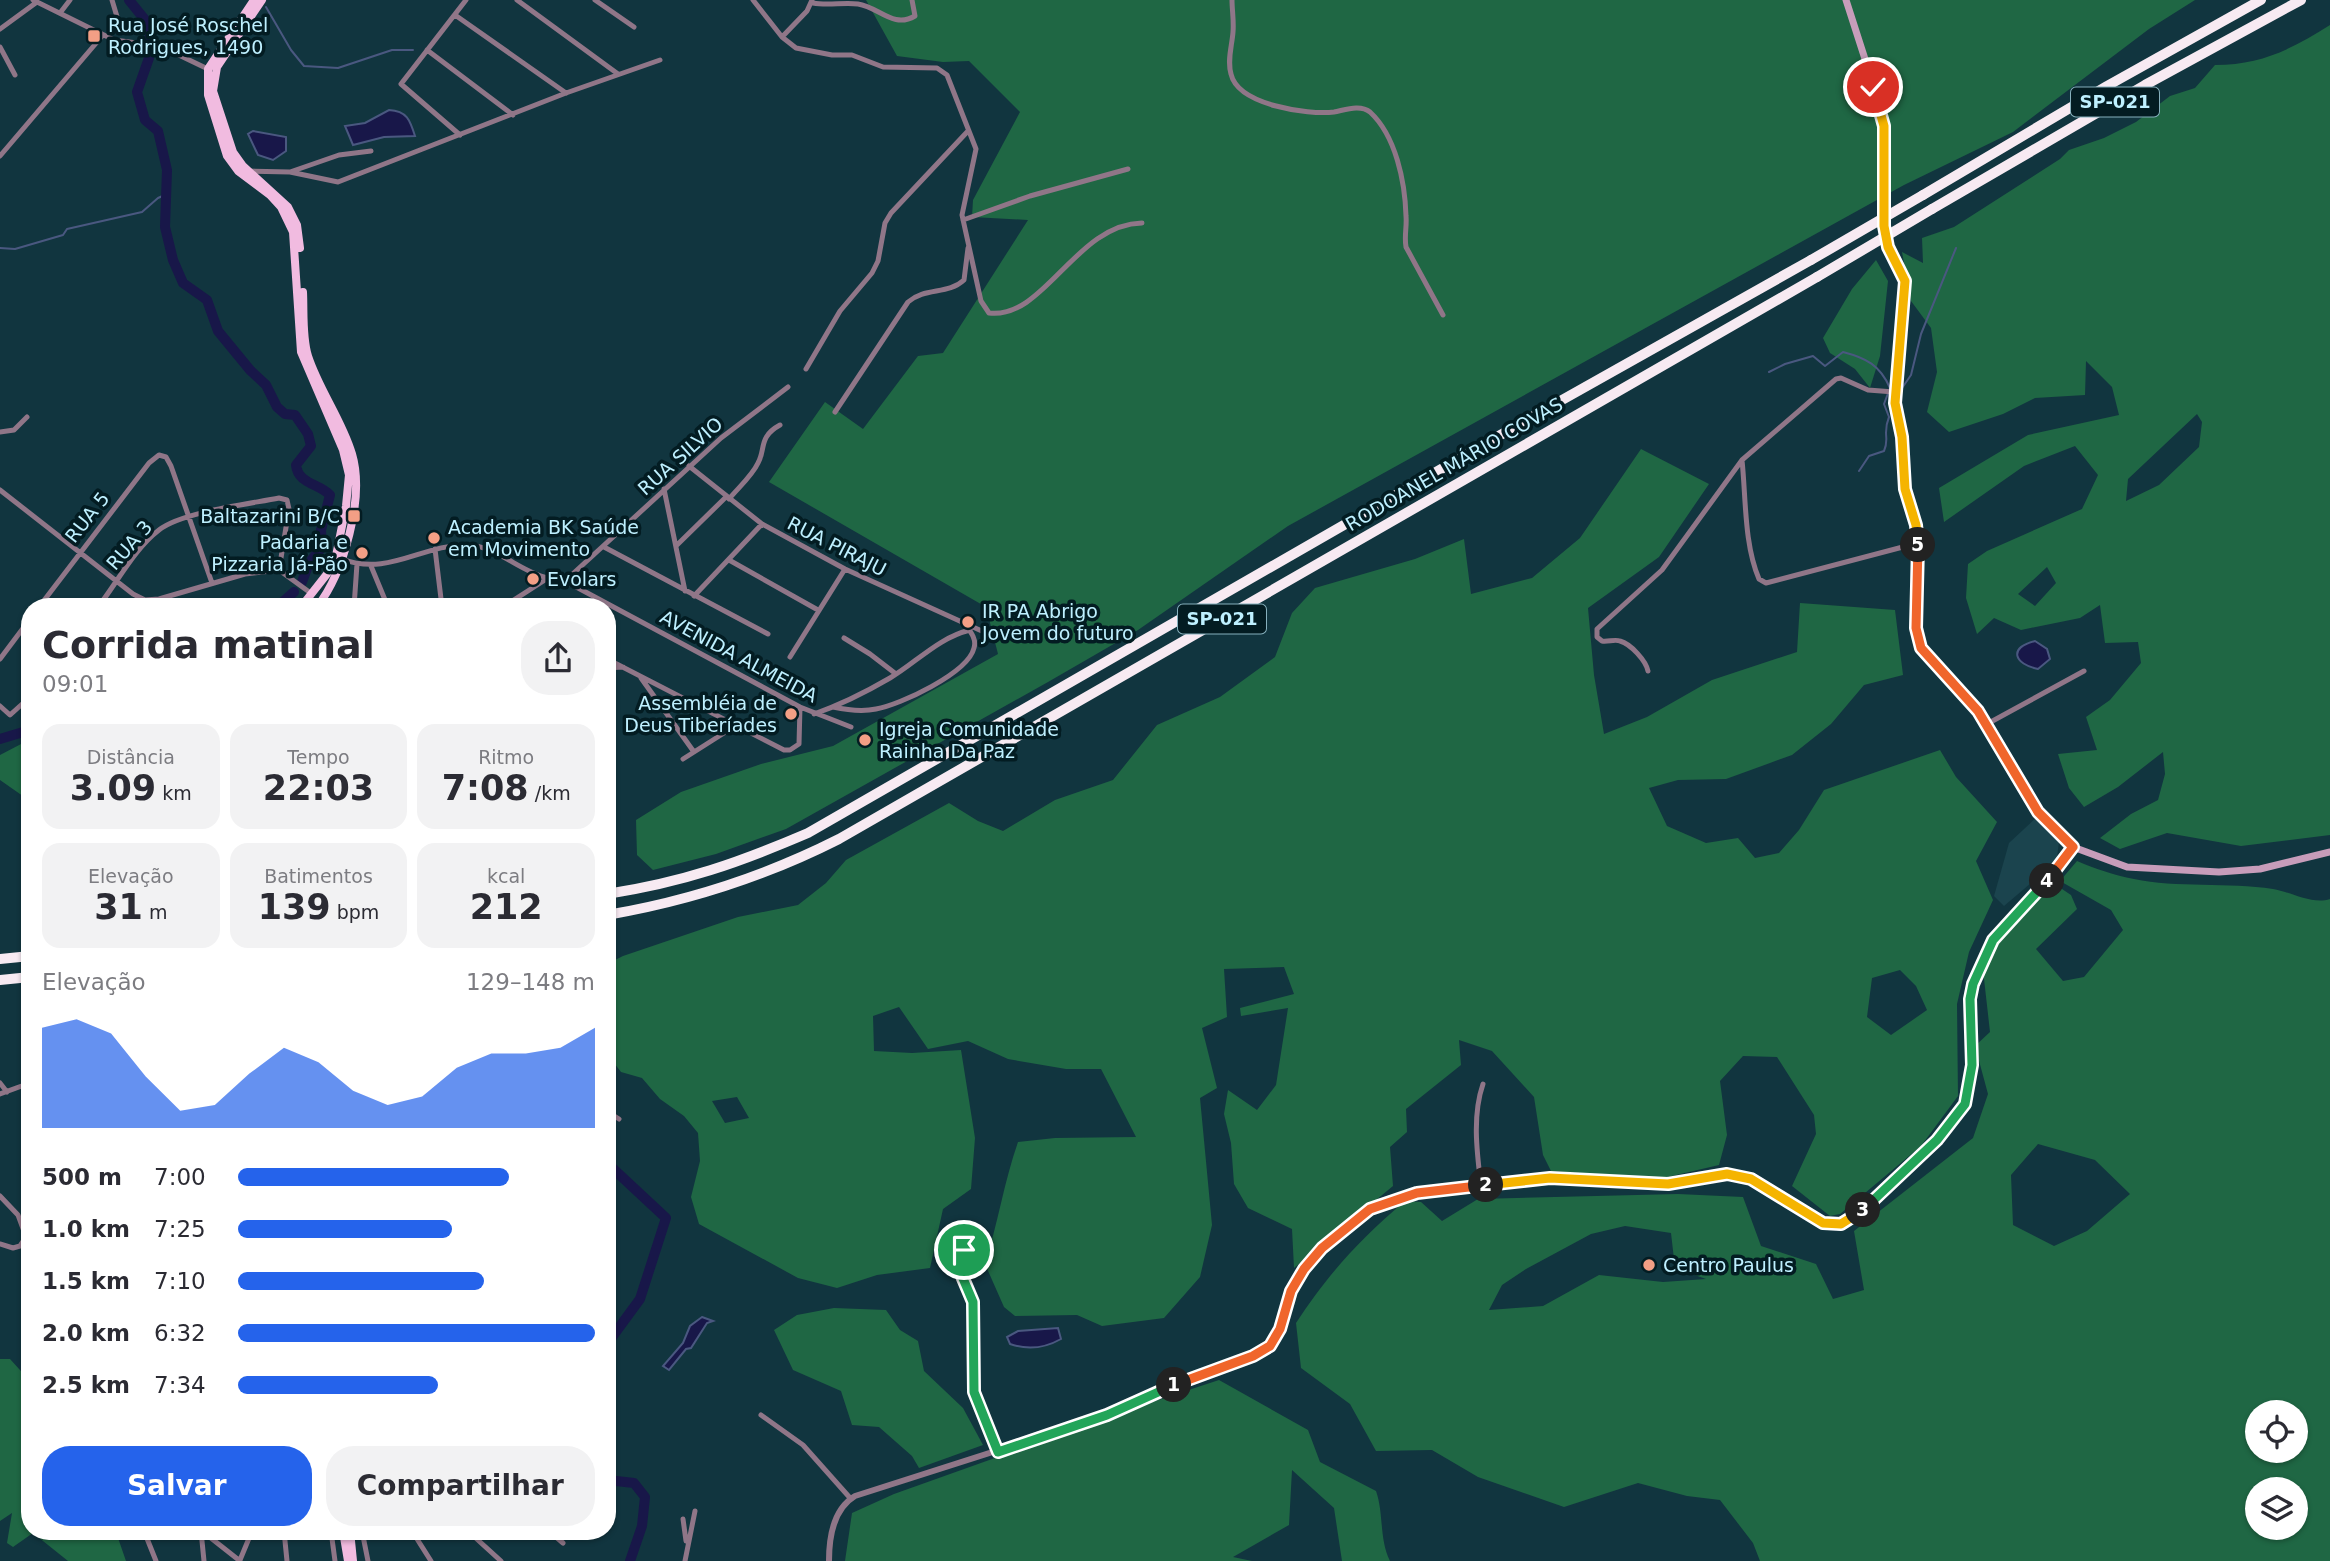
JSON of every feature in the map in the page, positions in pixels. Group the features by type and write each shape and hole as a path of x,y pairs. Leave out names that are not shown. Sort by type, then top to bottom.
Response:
{"highway":[{"name":"RODOANEL MÁRIO COVAS","path":"616,892 694,877 739,863 808,833 2261,0"},
{"name":"RODOANEL MÁRIO COVAS","path":"616,913 712,892 803,857 839,839 1818,277 2145,85 2301,0"},
{"path":"0,959 21,957"},
{"path":"0,980 21,978"}],"main road":[{"path":"254,0 211,70 208,95 227,156 238,171 270,195 281,207 293,232 301,352 348,463 349,489 340,561 309,598"},
{"path":"262,0 211,70 213,91 233,152 248,170 288,207 299,236 305,344 352,455 356,477 340,561 323,598"},
{"path":"1846,0 1883,116 1886,152 1884,226 1888,247 1905,281 1894,392 1902,437 1905,489 1918,542 1916,610 1919,644 1987,724 2038,812 2073,847 2127,867 2219,872 2260,869 2330,852"},
{"path":"320,582 328,591"},
{"path":"345,1540 349,1560"},
{"path":"349,1540 349,1560"}],"street":[{"path":"60,13 70,0"},
{"path":"112,0 118,20"},
{"path":"460,135 401,86 466,0"},
{"path":"517,0 618,74"},
{"path":"595,0 634,27"},
{"path":"753,0 782,37 796,48 832,55 852,55 883,67 937,68 947,75 976,149 963,205 963,220 985,309 995,313 1017,309 1093,239 1121,226 1142,223"},
{"path":"782,37 813,2 860,4 895,20 907,21 915,16 912,0"},
{"path":"1232,0 1230,72 1242,93 1299,110 1319,113 1364,108 1371,113 1391,146 1400,170 1407,218 1404,237 1406,247 1443,315"},
{"path":"0,29 35,1 121,42 167,49 211,70"},
{"path":"455,15 566,93"},
{"path":"0,156 108,35"},
{"path":"0,47 15,75"},
{"path":"427,50 513,115"},
{"path":"248,170 290,172 338,182 566,93 660,60"},
{"path":"806,369 840,311 872,273 878,261 885,223 891,213 968,131"},
{"path":"290,172 339,155 371,152"},
{"path":"963,220 1030,196 1128,169"},
{"path":"835,412 908,302 915,296 929,291 942,291 964,280 969,246"},
{"path":"1647,671 1644,661 1624,643 1618,640 1602,641 1597,637 1597,629 1662,570 1742,460 1839,378 1868,390 1894,392"},
{"name":"RUA SILVIO","path":"565,581 721,438 788,387"},
{"path":"0,432 14,430 26,416"},
{"path":"677,545 755,468 760,459 761,446 772,430 780,425"},
{"name":"RUA 5","path":"46,598 152,460 159,455 166,457 189,518"},
{"path":"1742,460 1750,544 1756,572 1762,583 1807,574 1918,542"},
{"name":"RUA PIRAJU","path":"689,466 762,524 845,569 984,632"},
{"path":"664,489 685,591"},
{"path":"0,491 143,598"},
{"name":"RUA 3","path":"105,598 156,532 189,518 279,498 285,499 289,505 289,517 279,558 279,570"},
{"path":"189,518 212,583"},
{"path":"694,596 762,524"},
{"path":"340,561 371,566 435,549 480,546 531,573 548,578"},
{"path":"604,547 768,634"},
{"path":"435,549 441,598"},
{"path":"729,560 818,610"},
{"path":"354,598 356,563"},
{"path":"371,566 384,598"},
{"path":"790,657 845,569"},
{"path":"159,598 260,571 279,570 312,594"},
{"path":"517,598 548,578"},
{"name":"AVENIDA ALMEIDA","path":"548,578 565,581 597,598"},
{"name":"AVENIDA ALMEIDA","path":"616,608 800,707 851,727"},
{"path":"833,707 872,710 931,687 962,664 973,652 975,639 965,623"},
{"path":"814,714 896,674 930,648 958,633 970,630"},
{"path":"0,660 21,631"},
{"path":"844,638 896,674"},
{"path":"616,664 776,748 790,750 799,744 800,707"},
{"path":"616,667 623,667"},
{"path":"1987,724 2084,671"},
{"path":"641,677 694,752"},
{"path":"0,706 8,715 21,704"},
{"path":"683,759 736,726"},
{"path":"829,1561 834,1524 840,1510 851,1499 1107,1415 1209,1370 1264,1350 1278,1335 1291,1291 1304,1269 1322,1248 1374,1207 1412,1194 1550,1178 1668,1184 1732,1174 1751,1179 1823,1223 1836,1225 1850,1220 1906,1171 1948,1128 1962,1109 1971,1079 1971,992 1981,961 2005,925 2054,873 2073,847"},
{"path":"0,1083 7,1092"},
{"path":"1481,1186 1478,1104 1483,1084"},
{"path":"0,1094 21,1087"},
{"path":"0,1196 18,1215 21,1223"},
{"path":"0,1244 13,1248 21,1244"},
{"path":"964,1250 962,1276 973,1302 974,1392 998,1452"},
{"path":"761,1416 803,1445 851,1499"},
{"path":"685,1561 695,1511"},
{"path":"683,1519 686,1548"},
{"path":"148,1540 156,1561"},
{"path":"202,1540 204,1561"},
{"path":"213,1540 240,1560 249,1540"},
{"path":"285,1540 287,1561"},
{"path":"332,1540 335,1561"},
{"path":"364,1540 368,1561"},
{"path":"418,1540 431,1561"},
{"path":"478,1540 500,1561"},
{"path":"560,1540 563,1543"}],"shaded area":[{"path":"389,110 400,112 407,117 415,136 384,137 353,145 345,126 365,123"},
{"path":"253,131 286,137 286,151 273,160 258,155 248,134"},
{"path":"2035,641 2047,649 2050,659 2038,669 2024,664 2017,656 2021,648"},
{"path":"2038,816 2059,842 2057,857 2051,866 2004,906 1994,896 2009,843"},
{"path":"702,1317 713,1321 707,1323 691,1348 686,1349 669,1370 663,1366 683,1343 690,1326"},
{"path":"1058,1328 1061,1339 1042,1346 1016,1346 1010,1344 1007,1337 1018,1331"}],"green space":[{"path":"866,0 2195,0 2149,29 2013,132 1904,185 1288,526 1138,630 1048,682 786,829 716,854 653,870 637,855 636,820 681,792 761,764 833,746 998,654 986,607 769,482 825,402 863,429 918,356 943,353 1028,220 972,217 973,200 1020,112 969,61 943,62 897,56"},
{"path":"2330,25 2330,835 2241,846 2167,833 2120,849 2100,838 2131,814 2158,800 2165,774 2163,752 2118,787 2084,807 2069,788 2058,754 2097,750 2086,717 2110,700 2141,663 2138,642 2105,643 2100,605 2080,618 2021,630 1994,618 1977,634 1966,598 1968,564 1987,551 2082,509 2098,475 2075,446 2024,466 1944,522 1939,488 2028,435 2119,415 2112,387 2086,361 2085,395 2035,398 2003,414 1949,432 1927,412 1937,372 1931,328 1911,301 1902,252 1923,263 1922,238 1954,227 2060,159 2069,150 2104,138 2136,122 2170,96 2195,88 2215,65 2262,59","holes":["2197,414 2202,422 2199,447 2159,485 2126,501 2128,479","2047,567 2056,583 2035,606 2018,594"]},
{"path":"1876,260 1888,281 1880,356 1870,388 1855,369 1830,353 1823,338 1852,289"},
{"path":"1641,449 1709,484 1659,557 1588,608 1594,675 1604,734 1647,717 1712,680 1797,652 1800,603 1895,610 1903,675 1864,685 1831,724 1792,755 1726,779 1678,780 1649,788 1667,826 1706,843 1738,838 1755,858 1779,853 1799,830 1824,790 1940,750 1956,777 1997,822 1976,861 1993,900 1969,952 1957,1004 1958,1096 1921,1146 1840,1214 1830,1216 1792,1186 1816,1134 1814,1115 1777,1057 1743,1056 1720,1081 1727,1135 1719,1165 1659,1179 1551,1171 1543,1155 1534,1097 1492,1051 1459,1040 1461,1065 1406,1109 1407,1132 1390,1147 1393,1186 1294,1268 1292,1229 1248,1208 1234,1184 1231,1143 1224,1114 1228,1090 1257,1110 1276,1085 1288,1008 1241,1016 1240,1008 1294,994 1284,967 1224,969 1227,1017 1202,1028 1217,1088 1200,1098 1212,1225 1200,1277 1164,1318 1102,1326 1077,1315 1015,1316 1004,1307 985,1264 1018,1142 1055,1138 1136,1137 1101,1069 1066,1069 1008,1059 968,1041 928,1049 899,1007 873,1016 874,1051 912,1053 961,1050 975,1138 971,1189 943,1209 930,1268 877,1275 837,1288 798,1278 699,1224 691,1197 700,1161 698,1133 684,1116 660,1099 642,1078 621,1072 616,1066 616,960 738,917 798,905 826,883 846,860 949,803 978,821 1003,831 1055,800 1113,780 1157,725 1220,697 1275,657 1292,613 1315,588 1415,559 1464,539 1471,594 1532,578 1580,538","holes":["1900,970 1916,986 1927,1010 1891,1035 1867,1017 1872,978","737,1097 749,1118 725,1123 712,1101"]},
{"path":"21,744 21,795 0,780 0,755"},
{"path":"2077,861 2112,874 2150,882 2256,887 2309,899 2330,899 2330,1561 1760,1561 1753,1543 1720,1500 1687,1496 1638,1483 1564,1507 1478,1477 1432,1450 1376,1451 1350,1404 1301,1368 1296,1323 1320,1288 1346,1258 1405,1201 1421,1202 1442,1221 1478,1199 1678,1194 1743,1197 1761,1246 1816,1264 1833,1299 1864,1290 1854,1231 1973,1138 1988,1094 1975,1046 1990,1032 1982,961 2024,912 2056,885 2071,895 2077,909 2036,949 2063,981 2084,977 2123,930 2111,910 2060,881","holes":["2038,1144 2095,1160 2130,1194 2087,1231 2054,1246 2013,1225 2011,1175","1625,1226 1671,1233 1675,1268 1706,1279 1663,1282 1599,1275 1543,1306 1489,1310 1502,1285 1526,1269 1591,1234"]},
{"path":"834,1308 886,1310 900,1330 918,1341 924,1371 963,1408 983,1445 919,1468 912,1456 879,1427 852,1425 841,1391 793,1370 774,1330 797,1315"},
{"path":"0,1359 10,1359 21,1371 23,1540 13,1547 7,1543 12,1513 0,1521"},
{"path":"1219,1380 1308,1430 1320,1462 1376,1491 1384,1544 1390,1561 1342,1561 1334,1508 1292,1470 1289,1525 1233,1557 1252,1561 845,1561 852,1513 894,1494"},
{"path":"42,1540 119,1540 126,1561 68,1561"}],"waterway":[{"path":"129,0 150,26 149,58 137,92 145,120 158,131 167,170 165,227 173,260 183,283 207,300 218,331 266,385 277,407 285,414 295,415 308,434 311,446 296,465 298,471 304,480 330,495 321,530 322,547 309,563 302,582"},
{"path":"266,7 291,50 304,66 338,68 392,50 413,50"},
{"path":"0,248 15,249 63,235 67,229 142,212 167,194"},
{"path":"1900,391 1911,375 1921,334 1956,248"},
{"path":"1769,372 1813,356 1825,366 1843,352 1859,357 1877,368 1890,388 1884,404 1889,417 1886,443 1884,451 1869,456 1859,471"},
{"path":"287,598 294,592"},
{"path":"0,739 21,733"},
{"path":"616,1171 666,1218 640,1299 616,1332"},
{"path":"616,1481 634,1483 645,1497 642,1526 630,1561"}],"tunnel":[{"path":"112,31 118,20"}],"place":[{"name":"Rua José Roschel Rodrigues, 1490","path":"94,36"},
{"name":"Baltazarini B/C","path":"354,516"},
{"name":"Academia BK Saúde em Movimento","path":"434,538"},
{"name":"Padaria e Pizzaria Já-Pão","path":"362,553"},
{"name":"Evolars","path":"533,579"},
{"name":"IR PA Abrigo Jovem do futuro","path":"968,622"},
{"name":"Assembléia de Deus Tiberíades","path":"791,714"},
{"name":"Igreja Comunidade Rainha Da Paz","path":"865,740"},
{"name":"Centro Paulus","path":"1649,1265"}],"route":[{"path":"964,1250 962,1276 973,1302 974,1392 998,1452 1107,1415 1163,1389 1266,1349 1279,1332 1287,1299 1294,1284 1322,1248 1366,1212 1397,1198 1421,1192 1539,1179 1567,1178 1663,1185 1727,1174 1751,1179 1814,1219 1836,1225 1850,1220 1862,1211 1948,1128 1965,1104 1971,1085 1970,999 1981,961 2005,925 2054,873 2073,847 2044,820 1981,715 1926,654 1918,640 1918,537 1904,485 1902,437 1894,392 1906,291 1903,275 1886,241 1884,126 1873,87"}]}
